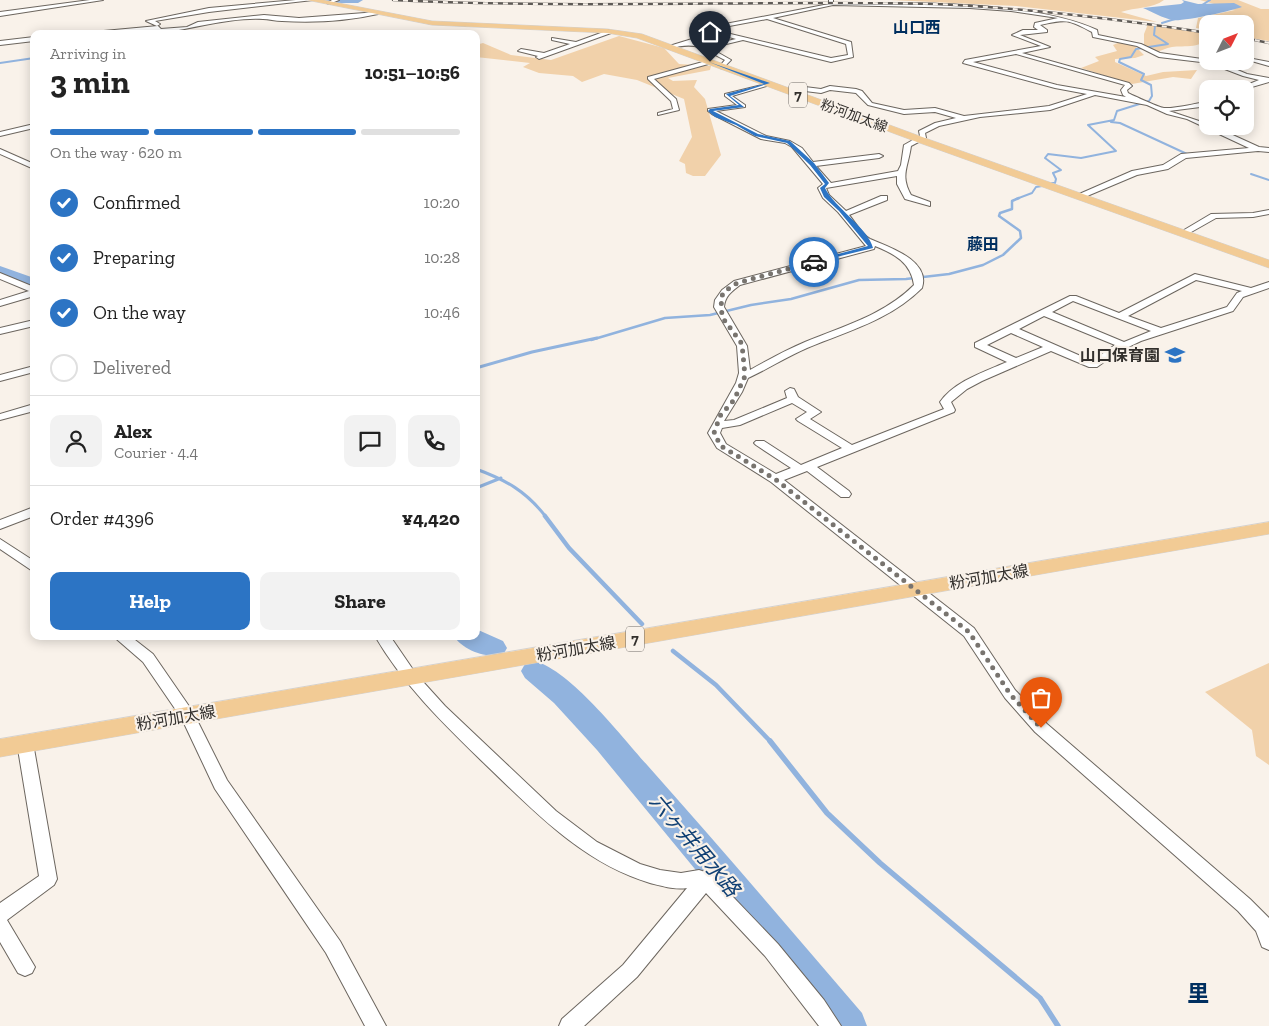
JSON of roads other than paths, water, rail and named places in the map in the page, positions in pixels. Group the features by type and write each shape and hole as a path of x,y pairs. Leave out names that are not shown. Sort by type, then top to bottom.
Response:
{"main road":[{"name":"粉河加太線","path":"311,0 333,2 376,13 432,23 609,32 639,36 921,140 1269,264"},
{"name":"粉河加太線","path":"0,748 1269,528"}],"street":[{"path":"37,8 57,0"},
{"path":"0,14 101,0"},
{"path":"242,0 250,3 248,7 251,18"},
{"path":"130,30 158,28 155,22 149,21 194,12 311,0"},
{"path":"669,47 689,43 716,32 722,26 832,2 862,10"},
{"path":"841,4 1040,12 1088,24 1095,31 1095,36 1138,44 1159,55 1199,60"},
{"path":"169,30 186,28 195,24 251,18 264,17 270,21 308,20 376,13"},
{"path":"716,32 831,60 851,56 849,43 766,17"},
{"path":"1065,18 1037,24 1038,27 1045,31 1016,33 1015,35 1047,47 965,62 1093,94 1149,103 1162,110 1189,118 1265,149"},
{"path":"522,51 541,56 609,32"},
{"path":"705,48 743,38"},
{"path":"0,43 30,39"},
{"path":"554,39 574,43"},
{"path":"689,43 705,48 728,60 722,67"},
{"path":"1014,53 1126,84 1129,86 1124,90 1125,94 1141,102"},
{"path":"1254,60 1269,64"},
{"path":"660,114 676,110 674,100 650,78 710,62"},
{"path":"1232,70 1245,75 1268,79"},
{"path":"1254,84 1268,79"},
{"path":"768,84 727,95 742,106 710,110 716,116 738,124 757,135 788,142 812,164 828,184"},
{"path":"792,93 805,89 821,91 830,88 856,91 860,92 870,104 904,112 935,110 965,118"},
{"path":"927,204 908,197 901,184 901,173 905,166 908,145 921,140 924,137 921,132 927,128 965,118 1016,109 1050,108 1093,94"},
{"path":"1162,110 1199,105"},
{"path":"0,134 30,127"},
{"path":"1080,197 1135,173 1165,166 1184,156 1265,149"},
{"path":"0,151 30,165"},
{"path":"812,164 878,156"},
{"path":"901,173 828,184 822,188 826,196 845,214 871,247 737,283 725,291 721,297 722,317 742,344 745,376 734,400 720,416 714,433 721,446 775,479 969,632 1010,694 1041,728 1244,905 1264,926 1269,941"},
{"path":"845,214 884,198"},
{"path":"1184,234 1214,216 1253,215 1269,212"},
{"path":"745,376 810,343 857,326 893,309 912,295 919,286 919,277 906,259 894,251 866,240"},
{"path":"0,276 30,289"},
{"path":"1120,316 1195,277 1252,291"},
{"path":"1011,329 1093,365 1123,345 1159,331 1230,309 1240,295 1269,285"},
{"path":"0,303 30,292"},
{"path":"1018,363 979,345 1072,298 1159,331"},
{"path":"1043,312 1123,345"},
{"path":"0,330 30,324"},
{"path":"775,479 950,410 945,402 948,397 970,383 1052,347"},
{"path":"0,378 30,370"},
{"path":"717,425 736,423 791,395 816,412 802,419 851,449"},
{"path":"0,417 30,408"},
{"path":"760,443 804,467 846,494"},
{"path":"0,525 30,514"},
{"path":"0,543 30,565"},
{"path":"125,640 148,658 188,716 221,784 333,947 376,1026"},
{"path":"385,640 411,678 440,710 550,816 591,847 636,871 660,878 681,881 700,878 705,880 737,910 808,993 832,1026"},
{"path":"0,914 48,879 25,743"},
{"path":"569,1026 630,971 705,880"},
{"path":"0,925 25,967"}],"water":[{"path":"1182,0 1198,4 1234,3 1242,7 1211,15 1199,15 1199,17 1177,20 1165,18 1143,8 1181,4 1184,2"}],"waterway":[{"path":"324,0 358,0"},
{"path":"1199,7 1210,0"},
{"path":"1162,23 1175,19"},
{"path":"1050,183 1055,183 1056,179 1053,173 1061,170 1045,158 1048,154 1081,158 1116,151 1088,125 1114,120 1117,111 1149,101 1152,96 1151,85 1141,80 1144,74 1119,62 1120,59 1131,57 1136,49 1168,44 1154,35 1155,26"},
{"path":"0,63 30,59"},
{"path":"1111,122 1120,123 1187,154"},
{"path":"1251,174 1269,180"},
{"path":"1016,199 1032,193 1036,187 1042,186"},
{"path":"591,340 665,318 710,315 751,305 791,299 859,280 906,279 949,274 983,265 1003,255 1021,238 1020,231 999,216 1000,213 1012,209 1012,201 1019,198"},
{"name":"六ヶ井用水路","path":"0,271 30,282"},
{"path":"480,367 532,352 597,338"},
{"path":"480,471 500,479"},
{"path":"480,486 500,479"},
{"path":"500,479 523,493 546,517"},
{"path":"545,516 569,548 642,624"},
{"name":"六ヶ井用水路","path":"476,640 493,648"},
{"path":"673,651 716,685 771,742"},
{"name":"六ヶ井用水路","path":"535,671 564,695 608,742 724,876 848,1026"},
{"path":"770,741 827,813 880,863 1040,998 1058,1026"}],"railway":[{"path":"393,0 529,4 935,4 1072,15 1199,32"},
{"path":"1254,40 1269,43"}],"place":[{"name":"山口保育園","path":"1175,355"}],"district":[{"name":"山口西","path":"917,27"},
{"name":"藤田","path":"983,244"},
{"name":"里","path":"1198,993"}]}
